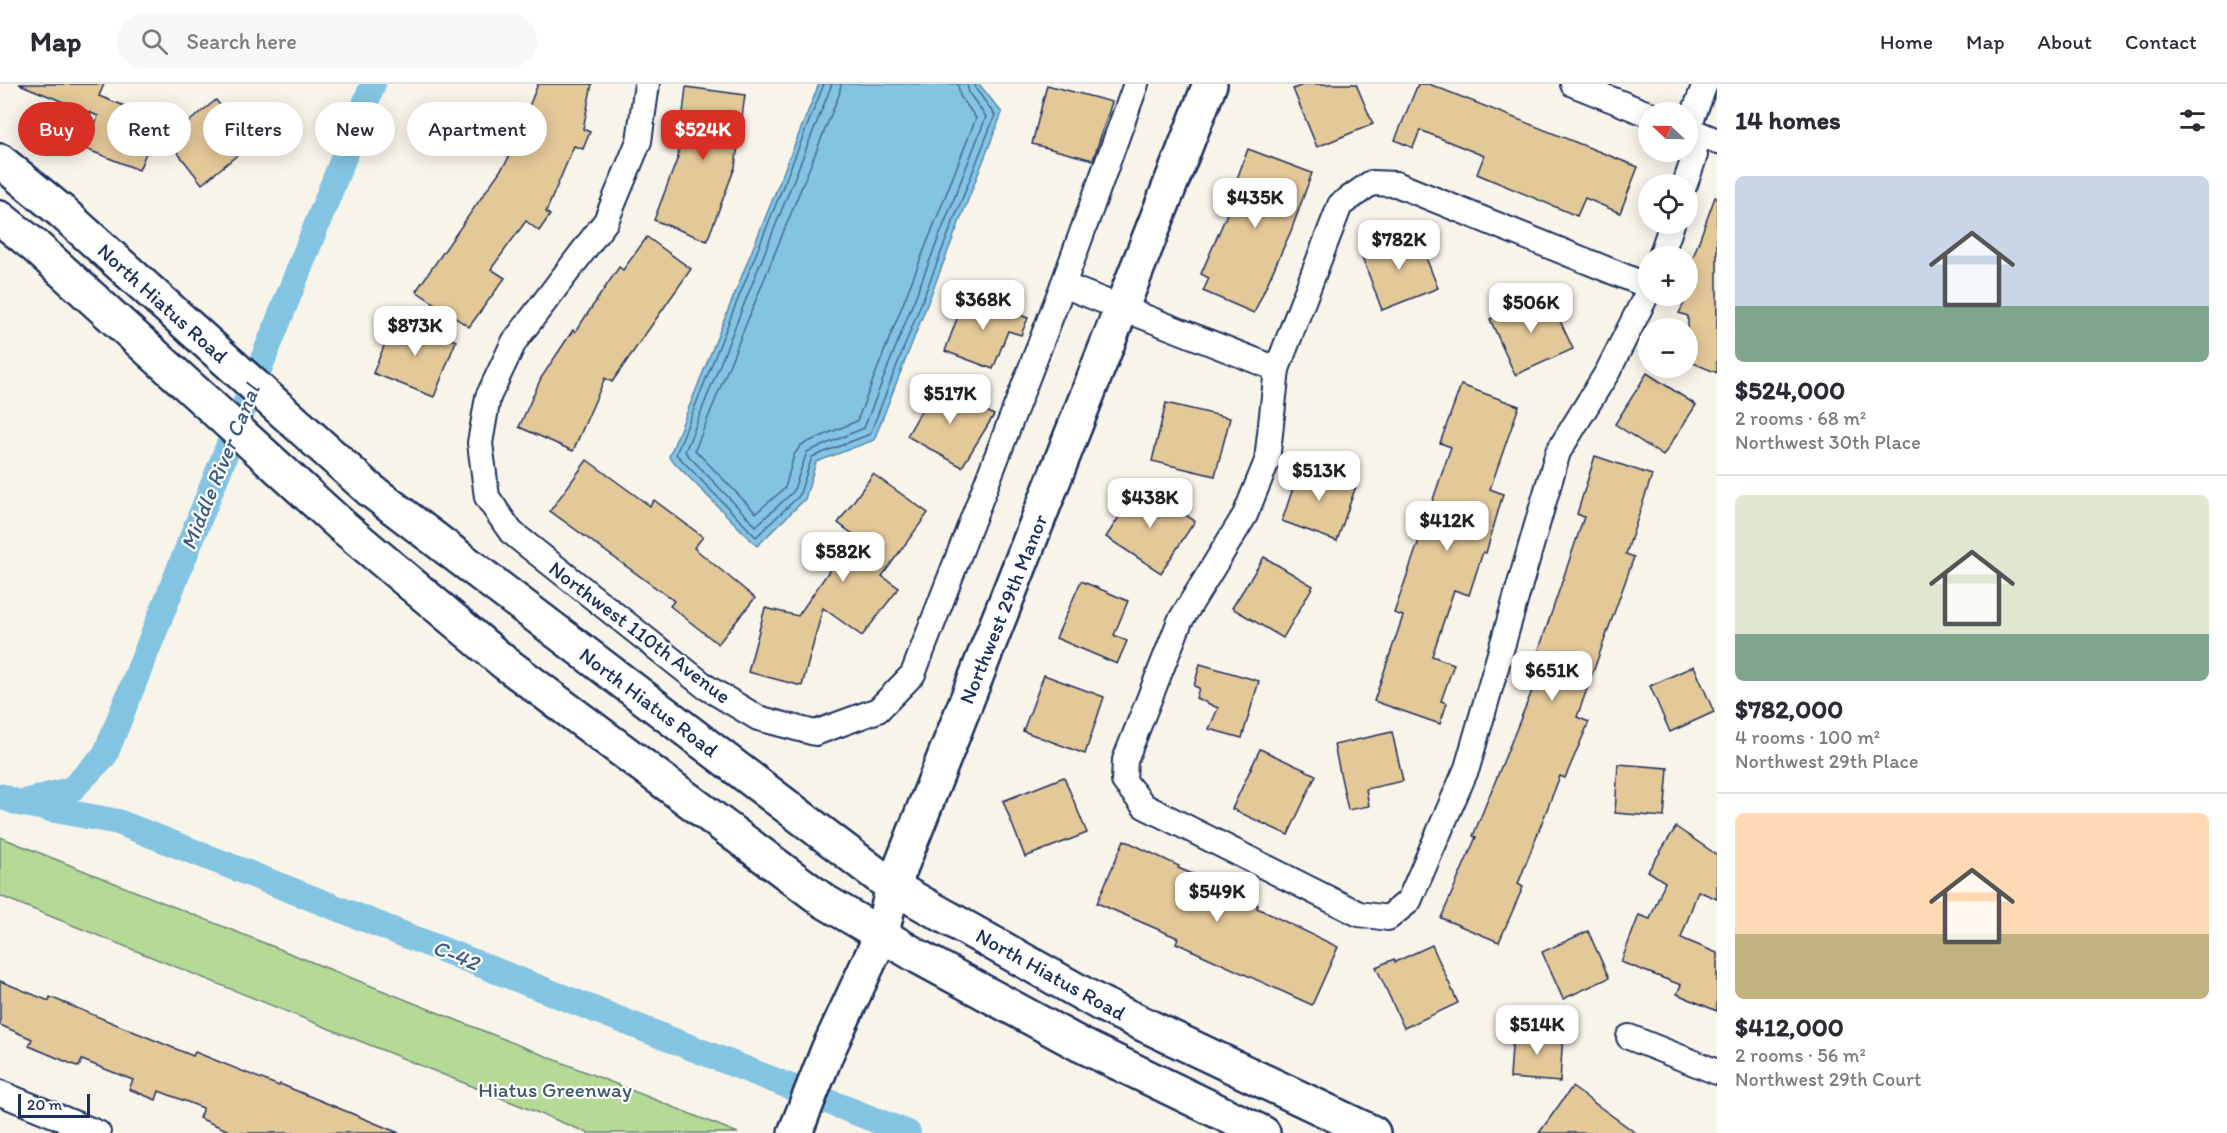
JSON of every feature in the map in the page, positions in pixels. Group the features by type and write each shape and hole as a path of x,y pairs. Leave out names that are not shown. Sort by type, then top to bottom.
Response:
{"main road":[{"name":"Northwest 29th Manor","path":"795,1133 828,1050 881,936 893,887 1210,84"},
{"name":"North Hiatus Road","path":"0,161 62,212 369,489 893,887 1101,1004 1373,1133"},
{"name":"North Hiatus Road","path":"0,219 35,246 341,525 506,663 824,901 881,936 1081,1045 1263,1133"}],"street":[{"name":"Northwest 110th Avenue","path":"646,84 639,141 606,221 514,342 488,398 480,443 487,497 511,531 706,687 758,718 815,733 878,710 913,674 1063,285"},
{"path":"1136,84 1063,285 1277,369"},
{"path":"1573,84 1638,110"},
{"path":"1698,104 1706,84"},
{"path":"1698,133 1717,141"},
{"path":"1638,282 1396,184 1371,183 1340,205 1277,369 1267,461 1245,515 1180,621 1125,760 1124,781 1144,806 1359,914 1388,918 1409,901 1467,768 1558,452 1608,371 1641,306"},
{"path":"1629,1037 1717,1072"},
{"path":"0,1093 98,1133"}],"green space":[{"name":"Hiatus Greenway","path":"0,837 738,1133 588,1133 0,896"}],"water":[{"path":"819,84 979,84 1002,113 874,440 816,462 805,499 757,546 669,457"}],"building":[{"path":"19,84 104,84 99,96 114,102 107,102 107,156 145,156 139,170 95,153 95,124 98,116 95,115 95,102 63,102"},
{"path":"538,84 592,84 583,129 590,132 583,149 574,146 546,212 550,215 539,231 526,221 491,269 505,278 469,327 416,291 509,156 547,156 547,102 531,102"},
{"path":"1305,84 1356,84 1373,124 1317,147 1293,89"},
{"path":"1418,84 1429,84 1638,167 1620,213 1585,198 1577,216 1477,174 1484,156 1420,130 1413,148 1395,140"},
{"path":"1047,85 1112,102 1093,160 1032,144"},
{"path":"686,87 745,95 735,167 707,241 654,220 678,157"},
{"path":"203,110 203,156 236,156 202,184 180,156 191,156 191,120"},
{"path":"1248,149 1312,173 1291,231 1254,313 1203,291 1209,278 1201,274 1230,207 1227,206"},
{"path":"1715,197 1717,197 1717,373 1698,365 1698,318 1688,318 1679,313 1683,306 1698,306 1697,246"},
{"path":"1416,232 1438,288 1382,310 1361,254"},
{"path":"647,237 691,269 612,382 605,378 573,451 519,427 541,378 573,330 575,332 619,267 623,270"},
{"path":"1547,293 1573,349 1515,375 1490,319"},
{"path":"966,294 1028,318 1021,335 1008,331 993,369 945,351"},
{"path":"396,317 456,341 434,397 373,373"},
{"path":"1644,378 1655,378 1696,405 1663,456 1615,424"},
{"path":"937,383 994,415 962,467 907,436"},
{"path":"1461,385 1519,406 1490,489 1503,494 1486,553 1483,552 1469,595 1454,590 1432,656 1454,664 1441,701 1447,703 1440,724 1374,701 1403,616 1394,613 1451,447 1440,443"},
{"path":"1166,403 1230,418 1215,476 1152,461"},
{"path":"1595,456 1652,475 1626,554 1634,557 1577,717 1589,722 1565,778 1560,776 1518,884 1523,887 1499,942 1441,918 1476,837 1473,836 1538,676 1531,673 1584,517 1577,514"},
{"path":"587,460 650,506 654,500 703,537 694,548 755,598 718,644 670,606 674,601 550,511"},
{"path":"1301,464 1357,483 1337,541 1282,521"},
{"path":"873,474 928,513 882,576 899,588 862,636 823,608 802,686 748,672 765,608 798,616 854,535 838,523"},
{"path":"1140,485 1195,521 1161,573 1106,537"},
{"path":"1264,557 1313,586 1283,638 1232,608"},
{"path":"1081,581 1128,601 1114,635 1127,641 1117,664 1056,638"},
{"path":"1200,664 1259,681 1242,738 1209,729 1218,708 1196,698 1199,688 1194,686"},
{"path":"1694,666 1714,712 1670,732 1650,686"},
{"path":"1044,675 1104,697 1085,754 1023,731"},
{"path":"1392,732 1403,781 1366,789 1369,806 1348,810 1334,745"},
{"path":"1260,749 1316,775 1288,835 1232,809"},
{"path":"1618,764 1668,768 1664,817 1615,813"},
{"path":"1064,777 1087,833 1025,857 1003,801"},
{"path":"1676,827 1717,855 1717,899 1698,891 1681,938 1717,953 1717,1011 1677,994 1681,985 1621,962 1639,915 1650,919 1665,882 1648,871"},
{"path":"1124,840 1179,866 1178,868 1227,888 1226,891 1258,905 1257,908 1338,947 1312,1005 1176,943 1178,938 1097,903"},
{"path":"1588,931 1609,978 1563,999 1542,952"},
{"path":"1432,945 1458,1003 1404,1028 1376,967 1394,959 1395,962"},
{"path":"0,981 49,1001 50,997 193,1056 195,1052 279,1086 280,1084 399,1133 234,1133 199,1118 203,1108 159,1091 156,1100 129,1089 133,1080 82,1060 79,1067 29,1046 32,1039 0,1025"},
{"path":"1513,1030 1563,1033 1560,1082 1510,1078"},
{"path":"1572,1087 1636,1133 1539,1133"}],"waterway":[{"name":"Middle River Canal","path":"28,801 72,789 105,755 373,84"},
{"name":"C-42","path":"0,796 19,803 118,822 908,1133"}]}
